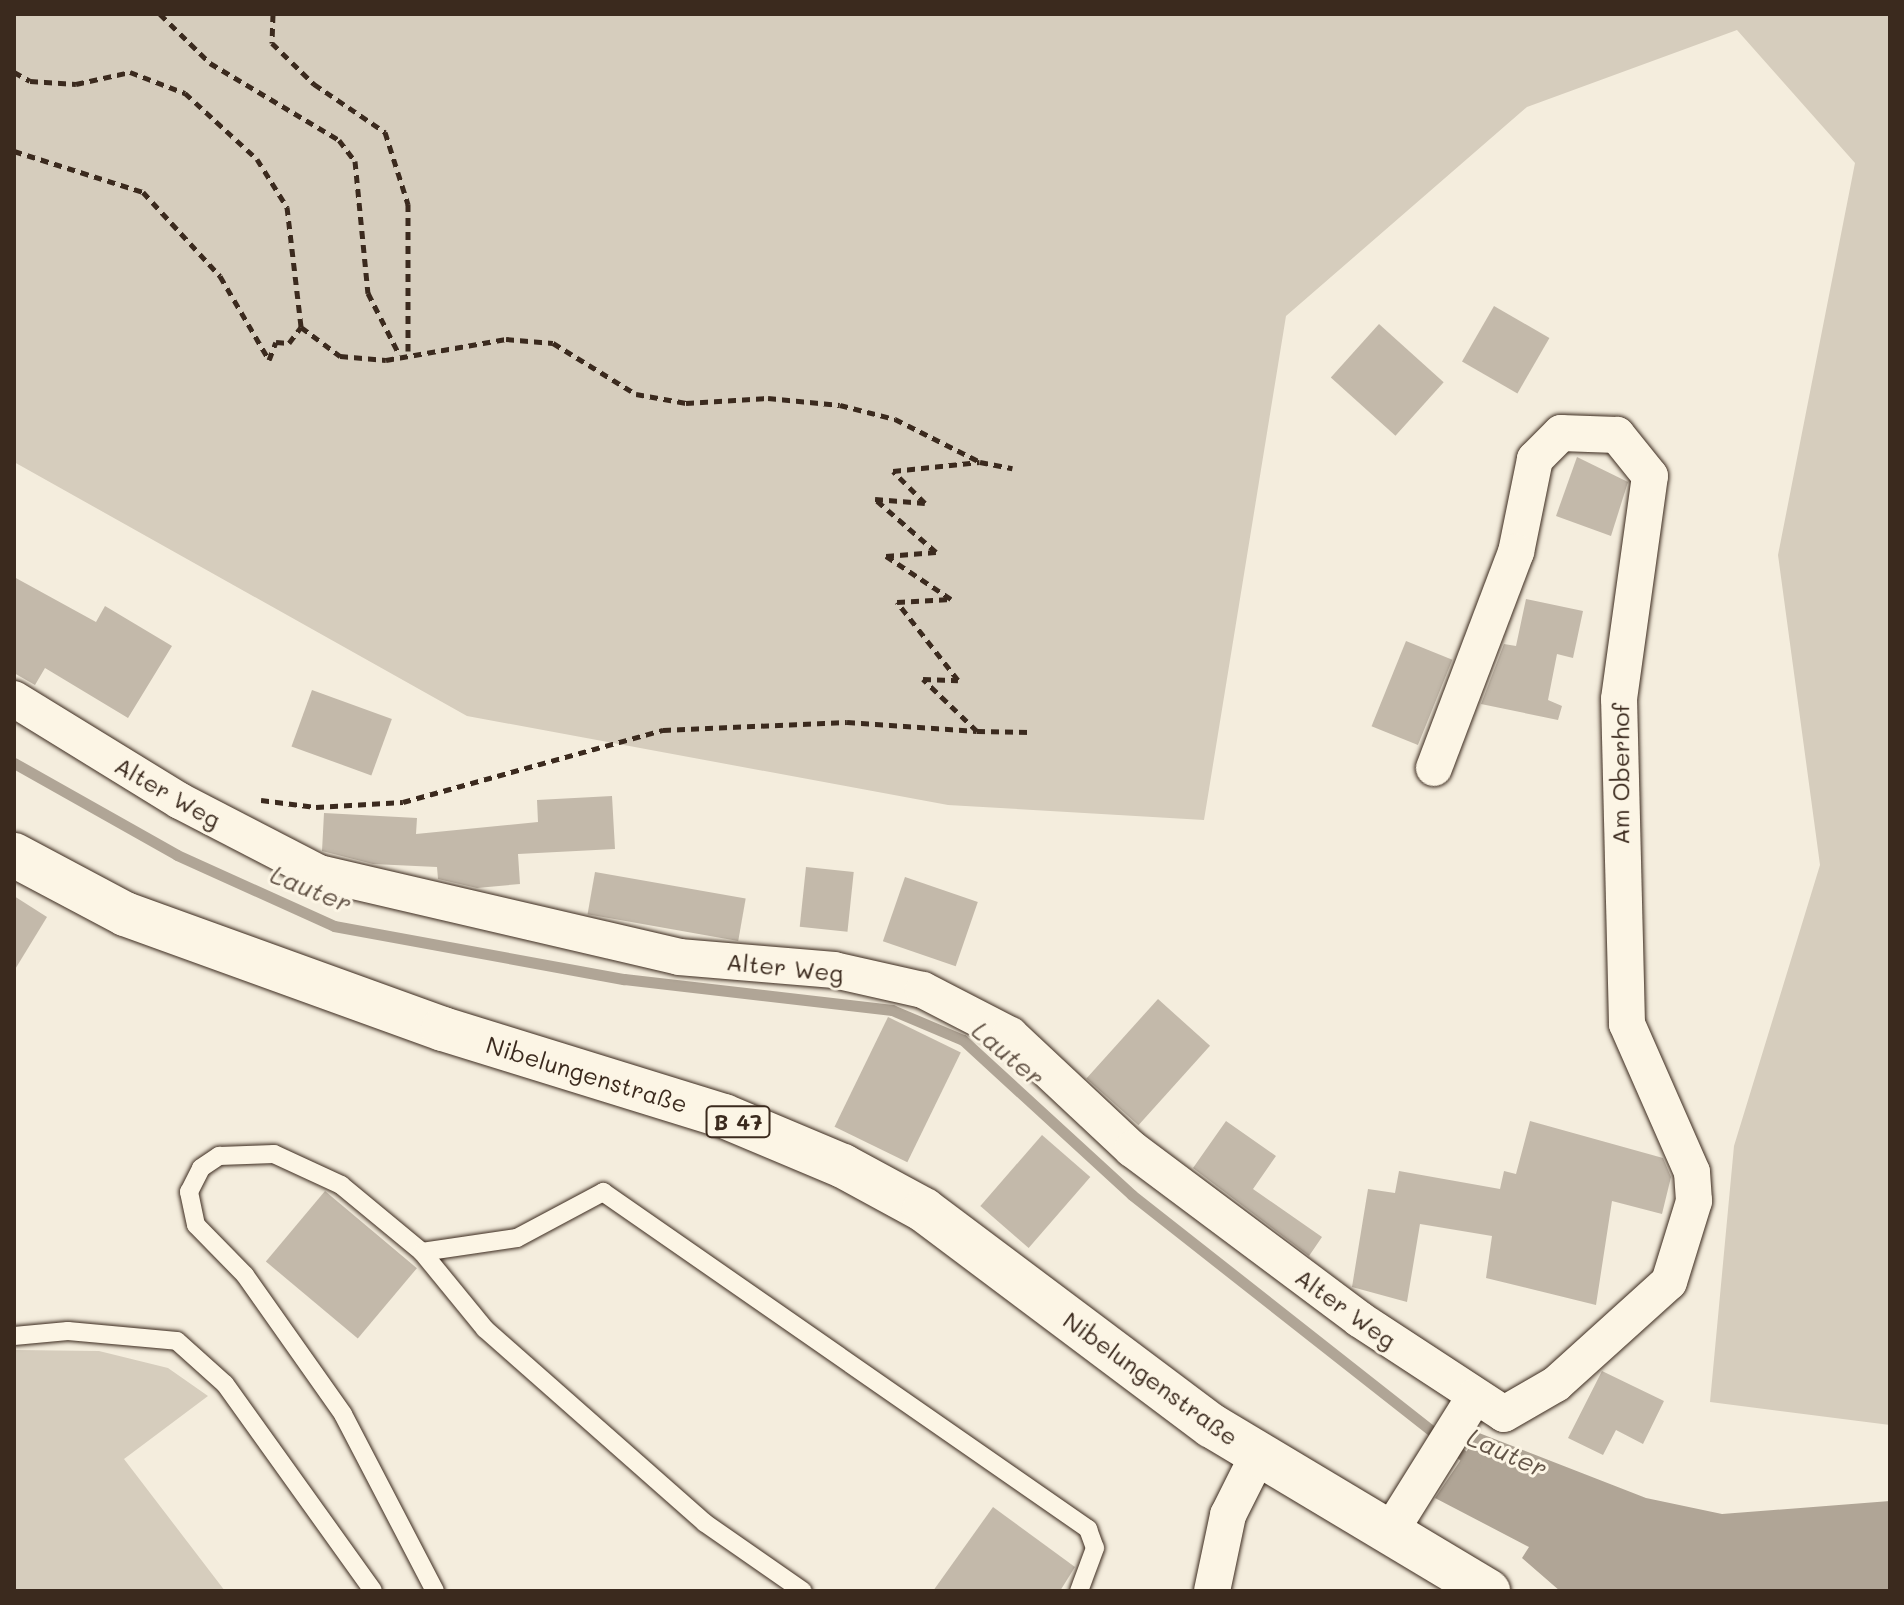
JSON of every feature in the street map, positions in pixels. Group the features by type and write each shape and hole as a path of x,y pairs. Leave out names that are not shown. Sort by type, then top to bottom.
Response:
{"main road":[{"name":"Nibelungenstraße","path":"14,855 125,914 443,1029 724,1116 843,1166 924,1210 1258,1455 1488,1591"}],"street":[{"name":"Am Oberhof","path":"1434,768 1516,552 1535,459 1561,433 1617,435 1650,476 1619,699 1627,1024 1692,1172 1694,1201 1669,1282 1613,1335 1556,1384 1504,1414 1471,1403"},
{"name":"Alter Weg","path":"14,699 180,801 319,873 679,957 834,970 923,990 1010,1035 1132,1149 1471,1403"},
{"path":"1390,1532 1471,1403"},
{"path":"1212,1591 1228,1515 1258,1455"}],"lane":[{"path":"435,1591 343,1414 245,1275 196,1225 189,1192 201,1168 219,1156 244,1150 290,1158 341,1185 422,1252 485,1329 705,1523 803,1591"},
{"path":"422,1252 517,1238 603,1192 1088,1529 1095,1548 1079,1591"},
{"path":"14,1336 68,1331 177,1341 225,1384 373,1591"}],"path":[{"path":"160,14 210,63 339,140 355,161 368,293 399,354"},
{"path":"273,14 272,43 314,84 385,132 408,204 408,351"},
{"path":"14,72 30,81 76,84 130,72 185,93 257,159 287,207 301,327 289,343 276,342 269,360 220,276 143,192 14,151"},
{"path":"301,327 340,356 399,354 506,339 553,343 636,394 686,403 768,398 840,405 895,419 980,462 1012,468"},
{"path":"977,731 923,679 958,680 897,602 951,599 886,556 936,552 875,499 925,503 893,471 980,462"},
{"path":"254,799 316,807 403,802 663,730 847,722 1031,732"}],"shaded area":[{"path":"14,14 1890,14 1890,1425 1710,1402 1734,1146 1820,865 1778,555 1855,163 1737,30 1527,107 1286,316 1204,820 948,805 467,716 14,462"},
{"path":"15,1350 99,1351 168,1368 208,1396 124,1459 225,1591 14,1591"}],"water":[{"path":"1479,1433 1646,1498 1722,1514 1890,1501 1890,1591 1560,1591 1522,1558 1529,1547 1435,1498"}],"building":[{"path":"1494,306 1549,338 1517,393 1462,361"},
{"path":"1379,324 1444,382 1395,436 1331,378"},
{"path":"1577,457 1628,482 1611,536 1556,516"},
{"path":"14,577 96,622 105,606 172,646 128,718 45,668 35,685 14,673"},
{"path":"1526,599 1583,611 1573,658 1557,654 1548,700 1562,706 1558,720 1481,704 1504,644 1516,646"},
{"path":"1406,641 1452,660 1418,745 1372,726"},
{"path":"312,690 392,719 371,775 291,746"},
{"path":"612,796 615,849 518,854 520,884 477,888 438,879 437,867 373,864 322,851 324,813 417,818 416,834 538,822 537,800"},
{"path":"806,867 854,872 847,932 800,927"},
{"path":"595,872 746,899 738,941 588,914"},
{"path":"905,877 978,902 956,966 883,941"},
{"path":"14,896 47,917 14,971"},
{"path":"1158,999 1210,1046 1138,1125 1086,1079"},
{"path":"888,1017 961,1053 907,1162 835,1127"},
{"path":"1226,1121 1276,1156 1253,1189 1322,1237 1309,1256 1193,1168"},
{"path":"1530,1121 1663,1158 1671,1177 1662,1214 1612,1201 1596,1305 1486,1278 1492,1236 1420,1224 1407,1302 1352,1287 1368,1189 1395,1193 1399,1171 1500,1189 1504,1171 1516,1174"},
{"path":"1042,1135 1090,1177 1029,1248 980,1206"},
{"path":"325,1191 417,1268 358,1339 266,1261"},
{"path":"1602,1371 1664,1401 1643,1444 1616,1430 1603,1455 1568,1438"},
{"path":"993,1507 1075,1567 1060,1591 933,1591"}],"waterway":[{"name":"Lauter","path":"14,763 177,855 334,926 624,979 892,1010 963,1040 1132,1195 1475,1465"}]}
